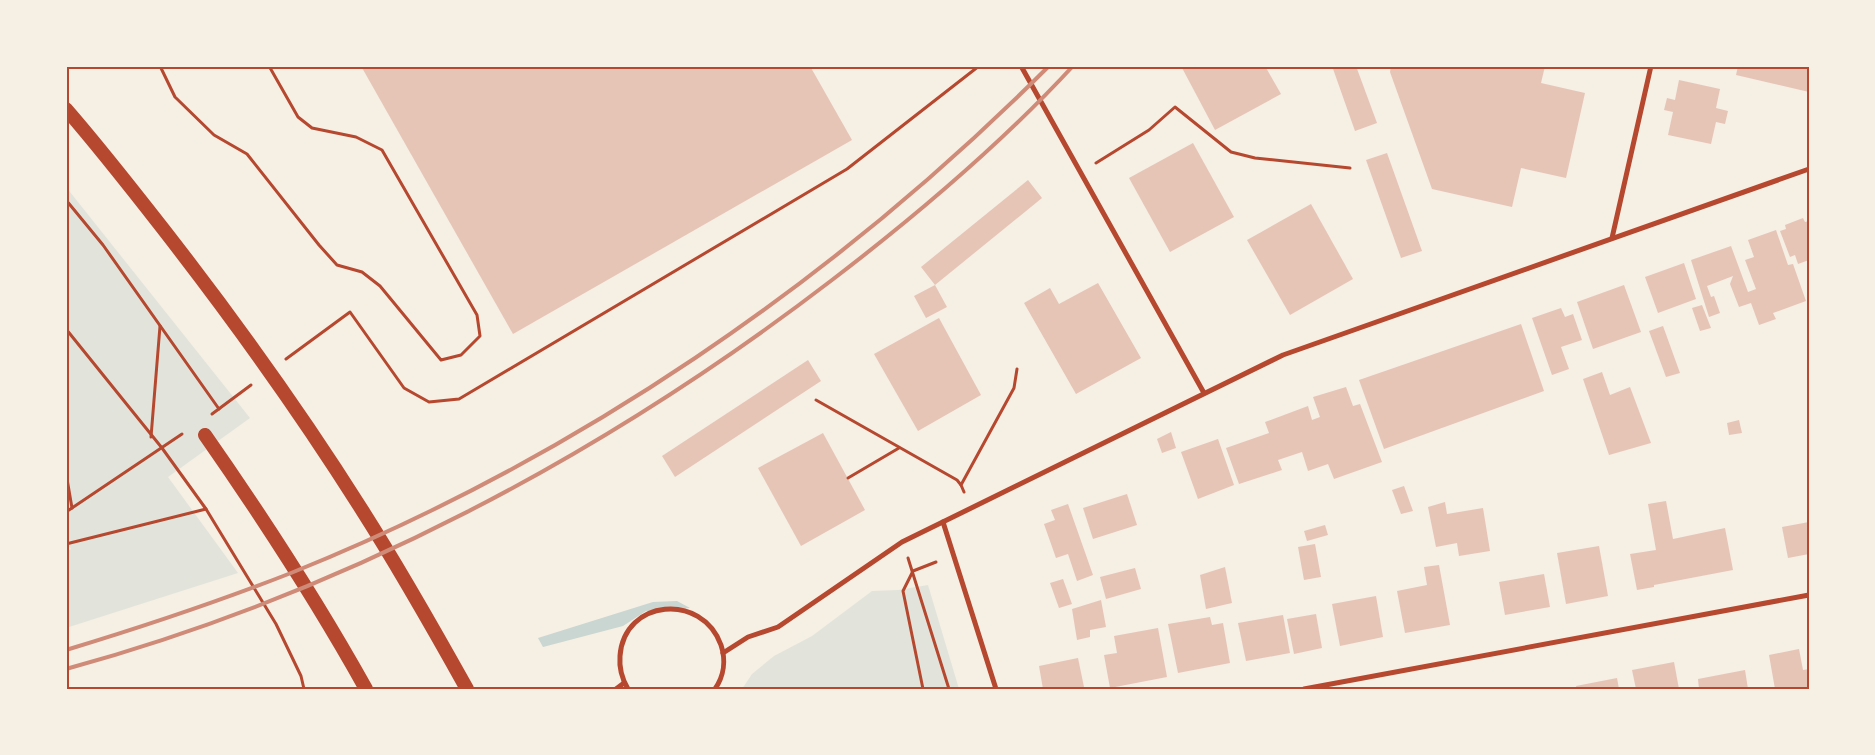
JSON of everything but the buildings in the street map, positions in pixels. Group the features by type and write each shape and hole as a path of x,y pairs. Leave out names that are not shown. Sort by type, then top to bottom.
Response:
{"highway":[{"path":"66,109 97,144 204,282 287,397 362,510 432,626 466,689"},
{"path":"205,435 269,526 330,624 366,689"}],"street":[{"path":"1021,66 1204,393"},
{"path":"1612,238 1651,66"},
{"path":"723,653 748,637 778,627 902,542 1283,354 1809,169"},
{"path":"943,522 996,689"},
{"path":"1304,689 1809,596"},
{"path":"628,689 624,683 620,666 621,648 628,631 640,618 656,610 674,608 699,616 706,621 717,635 723,653 723,668 714,689"},
{"path":"616,689 624,683"}],"path":[{"path":"160,66 175,97 214,135 248,154 319,245 337,265 362,272 380,286 441,360 462,354 480,336 477,315 382,150 356,137 312,128 298,117 270,66"},
{"path":"350,312 404,388 429,402 459,400 847,169 979,66"},
{"path":"1081,171 1149,130 1175,107 1231,152 1255,158 1350,168"},
{"path":"66,200 103,245 219,409 211,414"},
{"path":"151,437 160,326"},
{"path":"66,329 151,437 163,448 206,509 276,624 301,676 304,689"},
{"path":"961,486 1014,388 1017,369"},
{"path":"816,400 956,480 965,493"},
{"path":"848,478 900,447"},
{"path":"66,512 163,448"},
{"path":"66,473 72,508"},
{"path":"66,544 206,509"},
{"path":"908,557 949,689"},
{"path":"923,689 903,591 913,571 942,559"}],"shaded area":[{"path":"66,187 250,418 168,477 238,573 66,628 66,552 71,549 66,542"},
{"path":"928,585 959,689 742,689 752,674 774,656 812,636 872,591 898,590"},
{"path":"677,601 690,608 646,611 623,626 543,647 538,638 653,602"}],"railway":[{"path":"66,650 179,614 291,573 396,527 499,476 599,419 696,358 789,291 879,220 966,145 1049,66"},
{"path":"66,669 169,638 271,601 370,559 468,512 563,460 655,404 745,344 832,280 957,178 1016,124 1073,66"}]}
